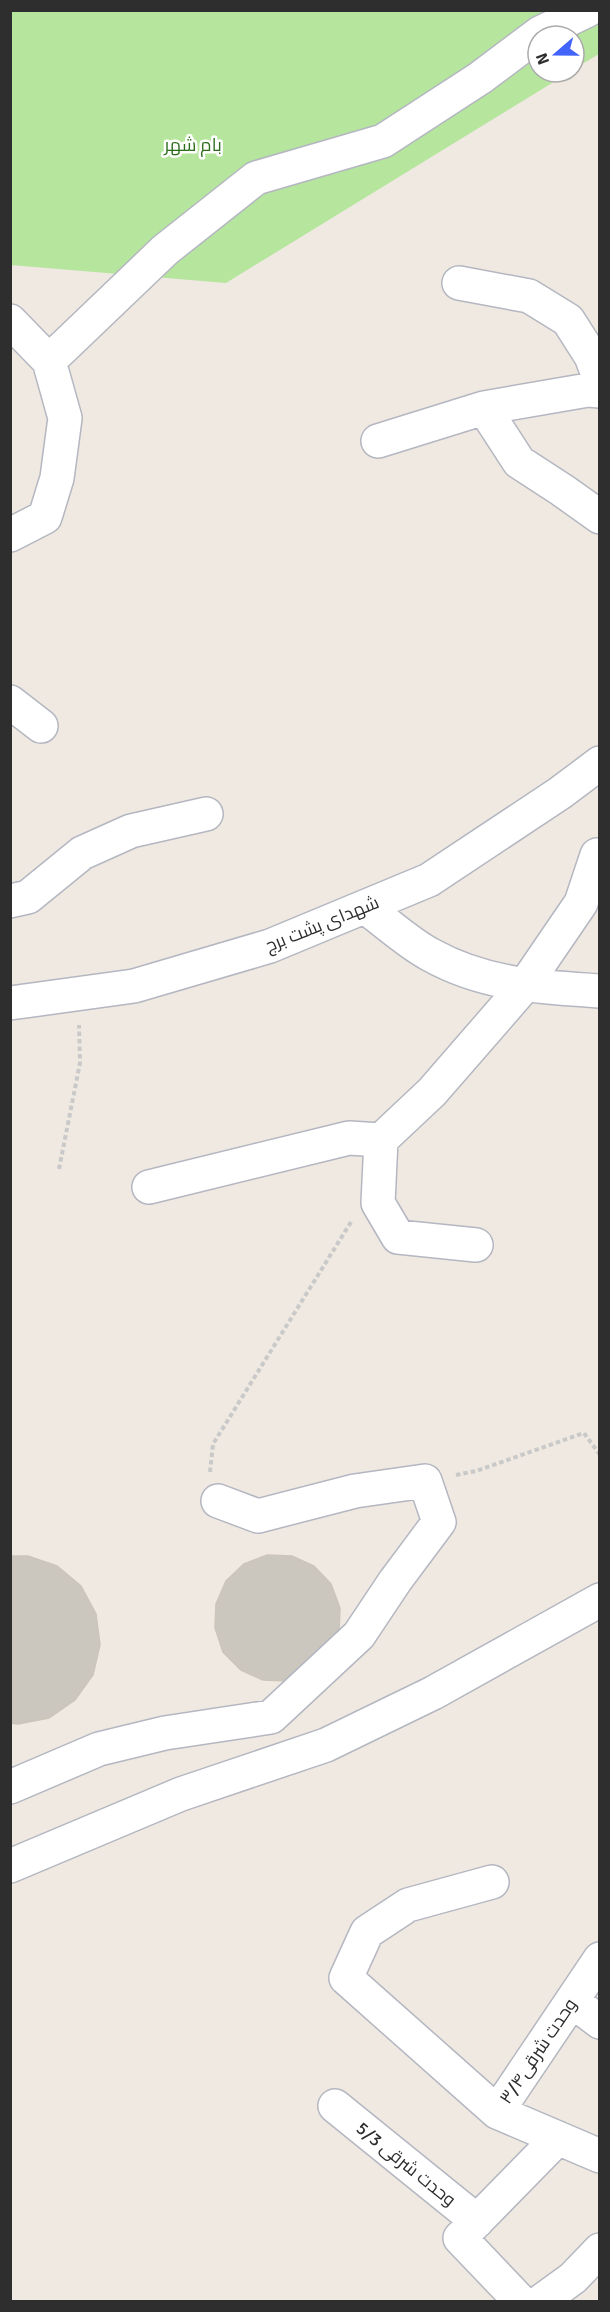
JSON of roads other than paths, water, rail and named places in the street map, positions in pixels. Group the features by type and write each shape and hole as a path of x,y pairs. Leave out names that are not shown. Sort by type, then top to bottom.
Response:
{"street":[{"path":"49,361 165,249 256,178 383,141 480,78 540,33 588,10"},
{"path":"459,283 529,296 568,320 591,356 600,380"},
{"path":"10,321 49,361 65,418 57,478 45,517 10,535"},
{"path":"378,441 484,408 588,390 600,391"},
{"path":"484,408 519,462 600,517"},
{"path":"10,702 41,726"},
{"name":"شهدای پشت برج","path":"10,1003 134,986 270,946 429,880 560,793 600,762"},
{"path":"10,901 28,897 82,853 121,835 206,814"},
{"path":"476,1245 398,1237 378,1203 381,1140 432,1092 525,985 581,903 597,855"},
{"path":"364,907 430,955 479,977 525,985 600,991"},
{"path":"148,1186 349,1138 381,1140"},
{"path":"10,1787 99,1749 165,1732 271,1717 359,1635 394,1581 439,1522 425,1480 356,1491 258,1516 218,1502"},
{"path":"10,1866 181,1794 326,1745 433,1693 600,1600"},
{"path":"492,1882 408,1905 367,1932 346,1978 497,2112 600,2156"},
{"name":"وحدت شرقی۳/۴","path":"497,2112 600,1959"},
{"path":"572,2001 600,2022"},
{"name":"وحدت شرقی 5/3","path":"335,2106 477,2221"},
{"path":"521,2301 460,2238 558,2138"},
{"path":"540,2301 573,2278 600,2250"}],"park label":[{"name":"بام شهر","path":"193,145"}]}
